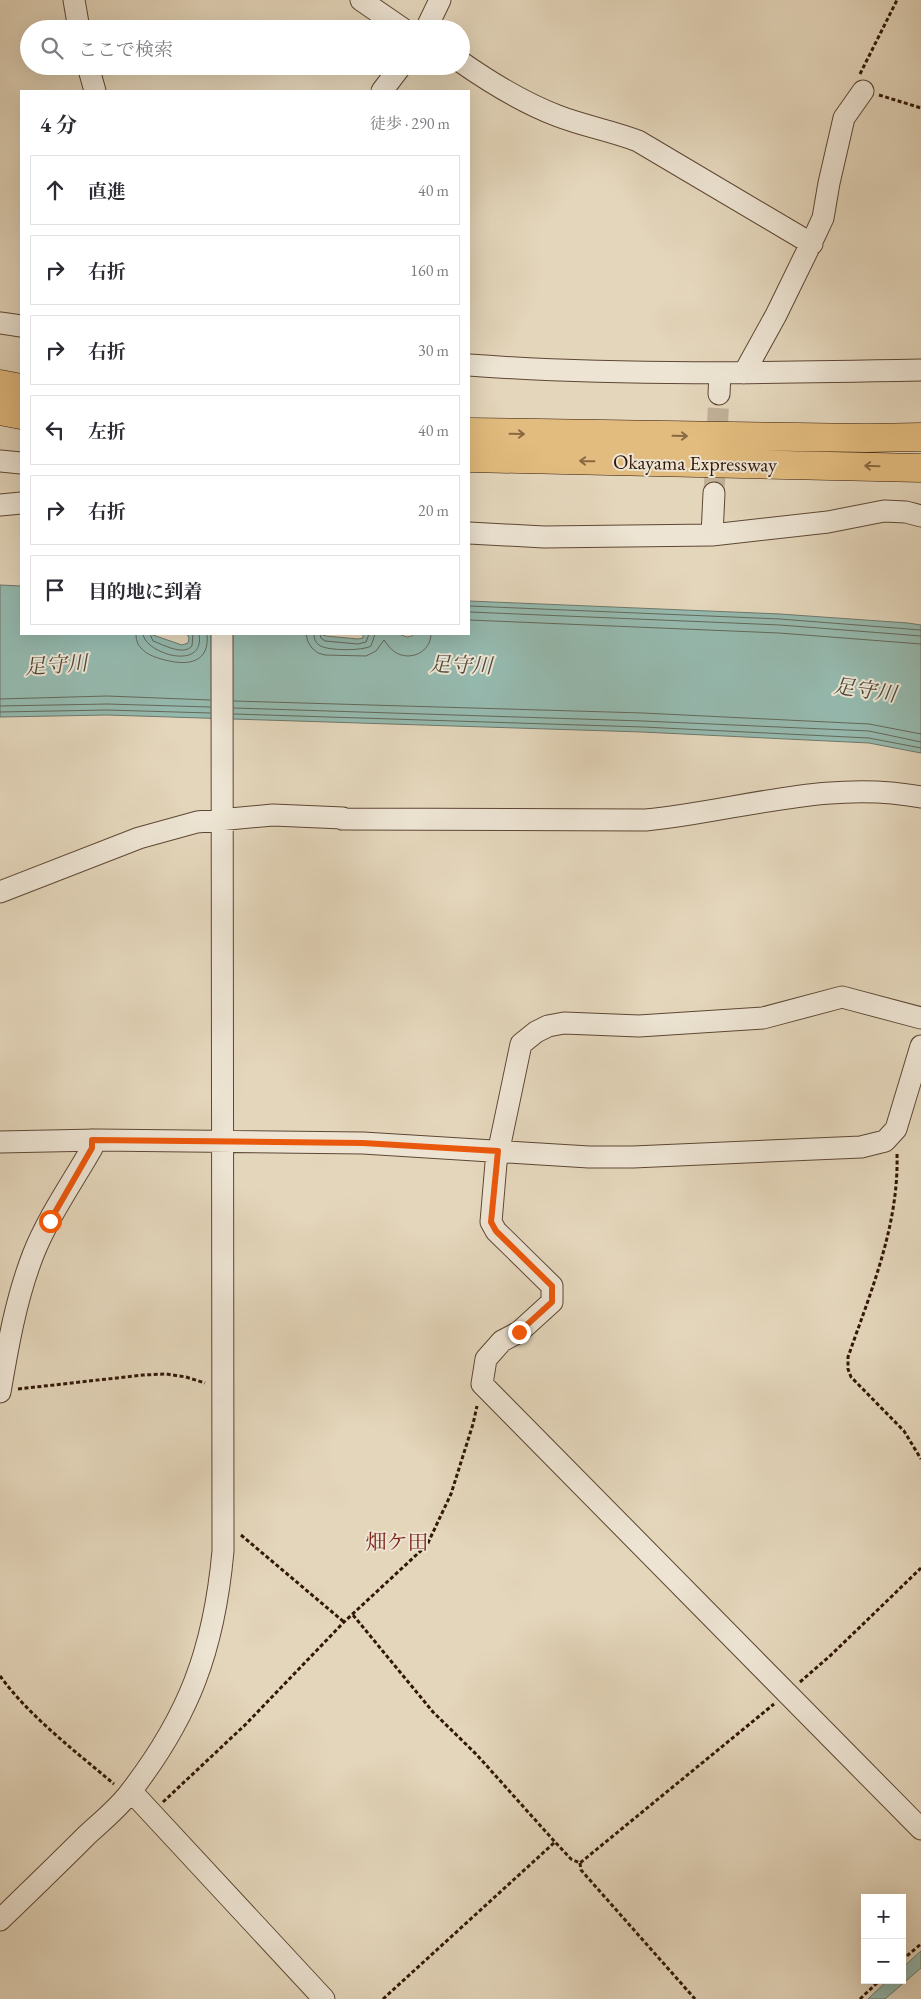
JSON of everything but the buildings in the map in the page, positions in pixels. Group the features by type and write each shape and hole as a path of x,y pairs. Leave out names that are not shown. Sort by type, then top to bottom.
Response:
{"highway":[{"path":"0,384 20,388"},
{"path":"0,411 20,415"},
{"name":"Okayama Expressway","path":"470,432 867,438"},
{"path":"867,438 921,437"},
{"path":"867,438 921,442"},
{"name":"Okayama Expressway","path":"470,458 921,468"}],"street":[{"path":"74,0 77,20"},
{"path":"361,0 390,20"},
{"path":"430,20 440,0"},
{"path":"470,68 506,91 557,116 619,134 638,142 812,244"},
{"path":"91,75 95,90"},
{"path":"383,90 394,75"},
{"path":"744,373 812,244 823,218 828,183 844,118 863,91"},
{"path":"0,323 20,326"},
{"path":"470,365 526,370 720,373 921,370"},
{"path":"718,394 720,373"},
{"path":"0,461 20,463"},
{"path":"712,534 714,492"},
{"path":"0,504 20,503"},
{"path":"470,533 544,537 712,534 828,522 884,511 906,512 921,516"},
{"path":"0,1920 129,1794 152,1763 172,1731 189,1698 203,1662 213,1627 220,1590 223,1551 222,635"},
{"path":"0,892 139,838 223,815 344,818 342,819 646,820 680,817 809,794 888,792 921,797"},
{"path":"0,899 31,881"},
{"path":"921,1018 842,997 763,1018 639,1026 564,1023 548,1026 526,1039 521,1044 498,1151 491,1222 496,1231 552,1286 552,1302 519,1332 502,1341 486,1359 482,1384 921,1829"},
{"path":"0,1142 92,1140 223,1143 363,1143 633,1157 861,1146 885,1141 896,1130 921,1046"},
{"path":"0,1392 18,1299 34,1253 92,1148 92,1140"},
{"path":"129,1794 152,1812 324,1999"}],"path":[{"path":"897,0 859,75 863,91 921,108"},
{"path":"890,1136 896,1146 897,1163 893,1210 886,1244 848,1357 848,1369 856,1384 904,1431 921,1459"},
{"path":"0,1392 108,1378 166,1374 186,1377 222,1390"},
{"path":"152,1812 246,1724 344,1622 427,1545 451,1494 474,1424 482,1384"},
{"path":"222,1516 279,1568 344,1622"},
{"path":"580,1863 831,1655 921,1568"},
{"path":"353,1615 428,1705 467,1744 555,1842 572,1859 580,1863 582,1870 695,1999"},
{"path":"0,1676 9,1688 39,1718 129,1794"},
{"path":"383,1999 555,1842"},
{"path":"906,1957 921,1944"},
{"path":"860,1999 876,1984"}],"water":[{"name":"足守川","path":"0,585 20,586 20,635 153,635 182,645 188,643 188,635 323,635 358,639 363,638 363,635 402,635 407,637 412,635 470,635 470,601 780,614 921,625 921,753 869,743 642,732 107,715 0,717"},
{"path":"921,1951 921,1968 906,1981 906,1964"},
{"path":"884,1984 902,1984 885,1999 868,1999"}],"tunnel":[{"path":"714,493 719,394"}],"district":[{"name":"畑ケ田","path":"397,1542"}],"route":[{"path":"50,1221 92,1148 92,1140 223,1143 363,1143 498,1151 491,1222 496,1231 552,1286 552,1302 519,1332"}]}
